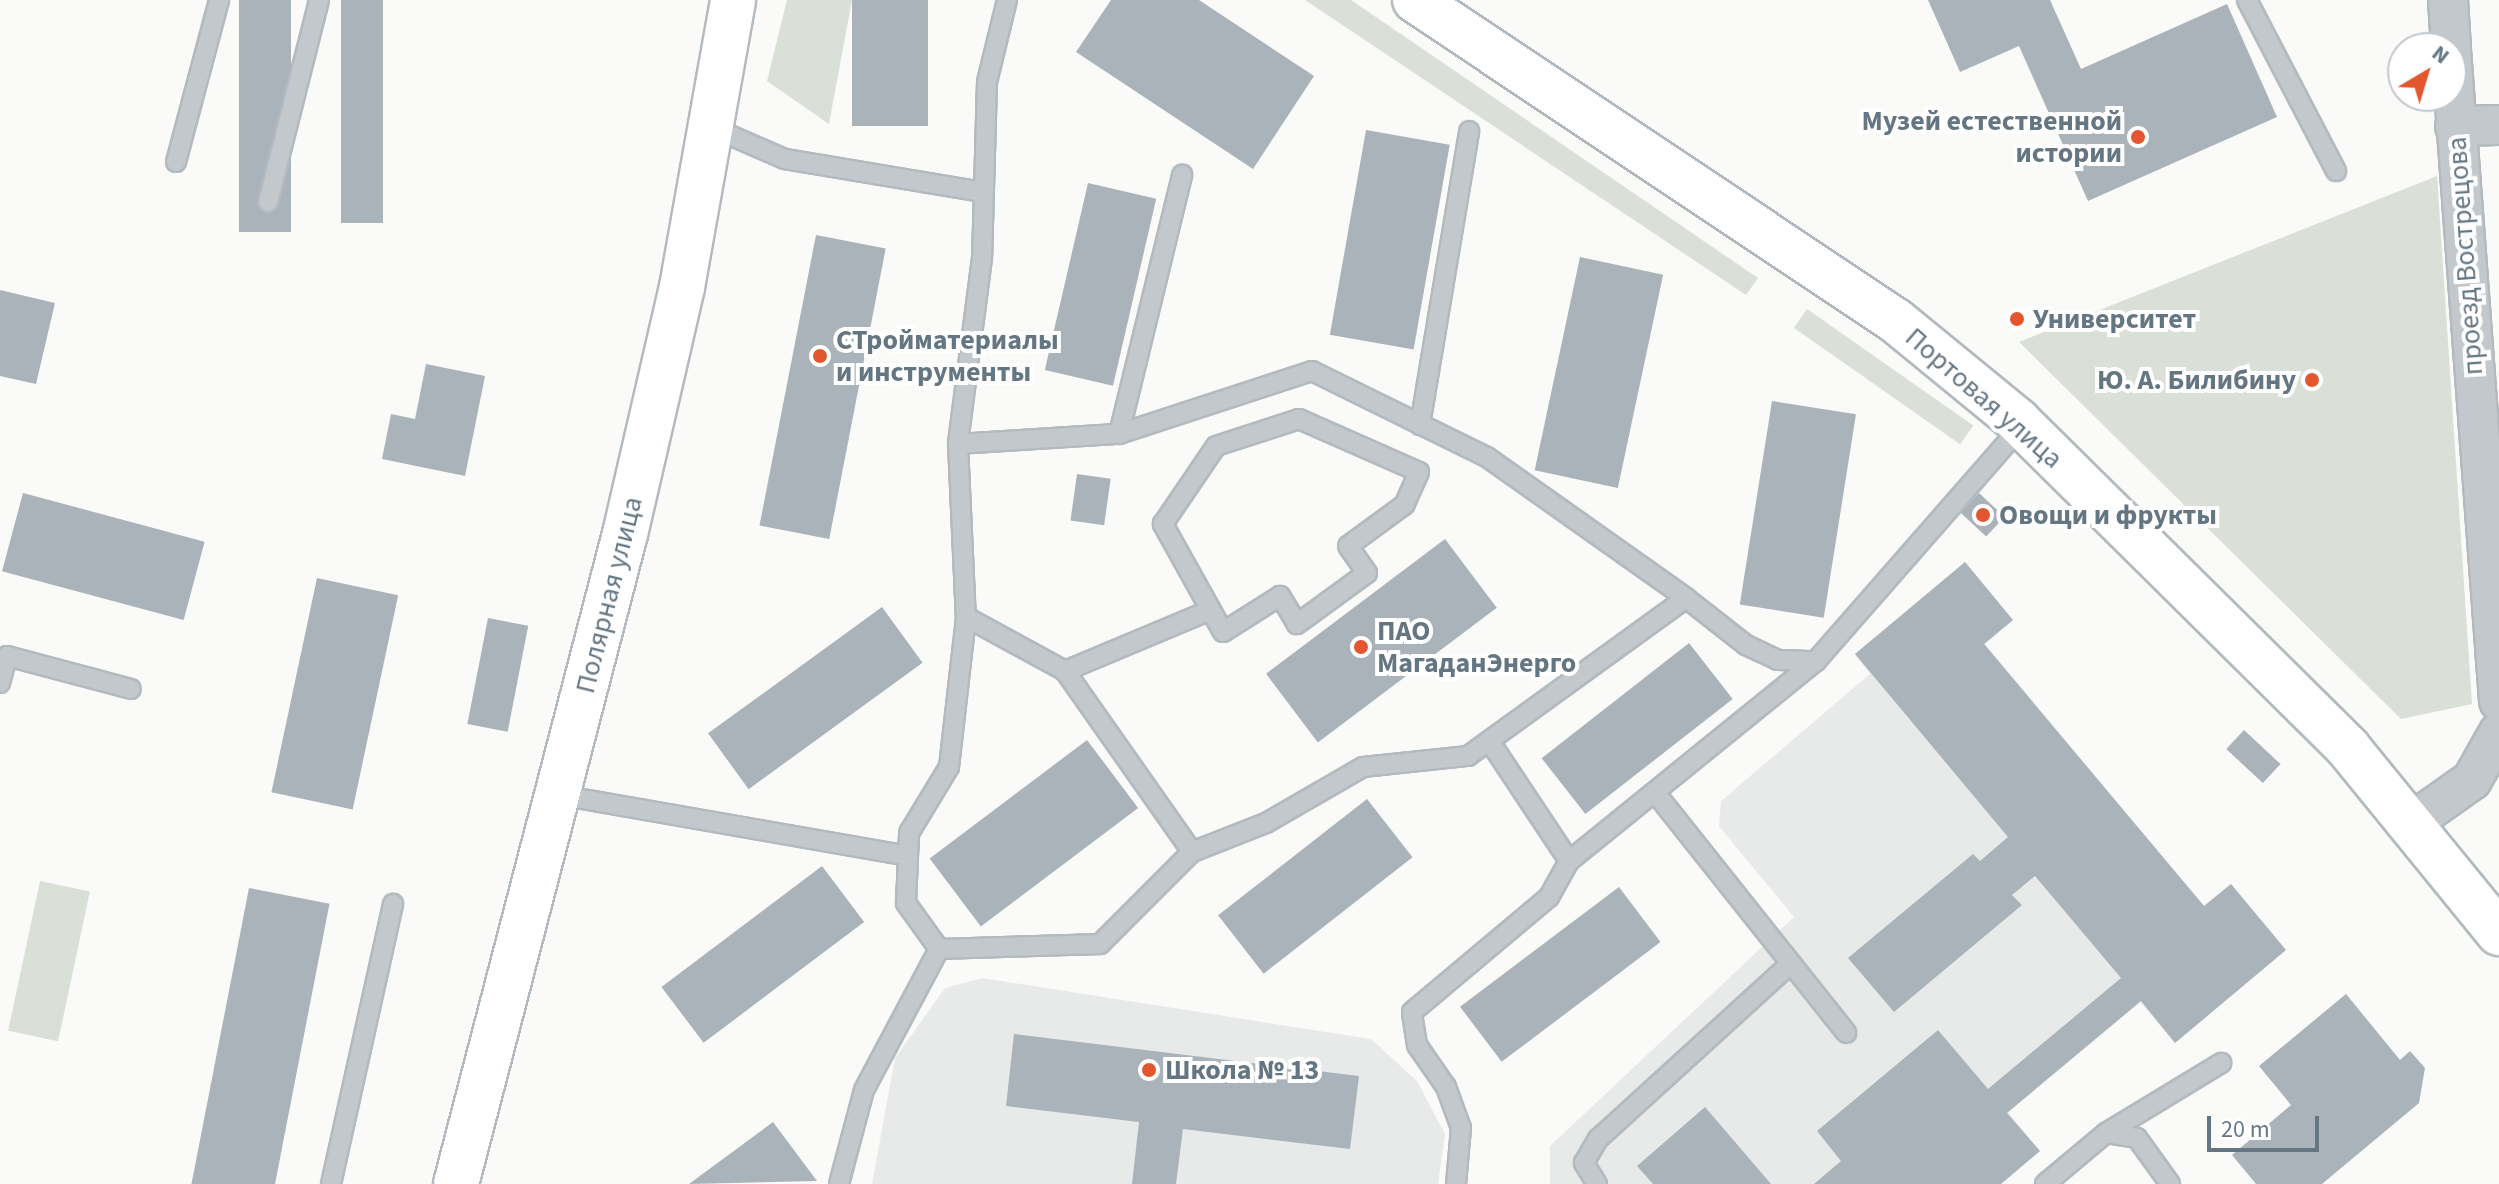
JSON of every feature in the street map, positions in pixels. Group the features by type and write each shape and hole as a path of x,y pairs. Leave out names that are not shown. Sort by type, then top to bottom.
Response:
{"main road":[{"name":"Полярная улица","path":"456,1184 559,795 682,287 708,126 733,0"},
{"name":"Портовая улица","path":"1415,0 1896,321 2022,426 2414,821 2499,933"}],"street":[{"name":"проезд Вострецова","path":"2448,0 2450,32"},
{"name":"проезд Вострецова","path":"2454,112 2499,701"},
{"path":"2455,126 2499,125"},
{"path":"2414,821 2472,780 2499,732"}],"lane":[{"path":"176,162 219,0"},
{"path":"268,202 319,0"},
{"path":"939,949 906,903 909,833 949,767 966,617 958,444 983,192 987,77 1007,0"},
{"path":"2247,0 2336,171"},
{"path":"708,126 785,159 983,192"},
{"path":"1420,425 1469,131"},
{"path":"1119,434 1182,175"},
{"path":"958,444 1119,434 1312,371 1487,457 1686,598 1746,645 1778,660 1816,661"},
{"path":"1299,419 1419,472 1404,505 1348,546 1367,573 1297,624 1280,596 1223,632 1211,610 1163,524 1216,446 1299,419"},
{"path":"1456,1184 1461,1128 1446,1087 1417,1045 1412,1012 1549,897 1569,861 1657,795 1816,661 2022,426"},
{"path":"939,949 1100,944 1192,852 1266,823 1363,767 1468,756 1686,598"},
{"path":"1065,671 1211,610"},
{"path":"966,617 1065,671 1192,852"},
{"path":"0,683 7,656 131,689"},
{"path":"1490,742 1569,861"},
{"path":"559,795 908,856"},
{"path":"1657,795 1846,1033"},
{"path":"331,1184 393,904"},
{"path":"839,1184 864,1090 939,949"},
{"path":"1597,1184 1584,1163 1598,1139 1790,964"},
{"path":"2045,1184 2106,1133 2221,1063"},
{"path":"2106,1133 2137,1138 2170,1184"}],"shaded area":[{"path":"787,0 852,0 829,124 767,81"},
{"path":"1305,0 1351,0 1758,278 1746,295"},
{"path":"2437,176 2472,704 2401,719 2019,342"},
{"path":"1807,309 1973,425 1960,444 1794,328"},
{"path":"1965,562 2013,620 1985,644 2204,906 2231,884 2286,950 2175,1043 2140,1002 2008,1112 2040,1151 2001,1184 1550,1184 1550,1146 1794,917 1719,826 1721,801 1870,674 1855,654"},
{"path":"40,881 90,892 58,1041 8,1031"},
{"name":"Школа № 13","path":"982,978 1371,1039 1417,1081 1445,1134 1438,1184 872,1184 895,1058 945,988"}],"building":[{"path":"239,0 291,0 291,232 239,232"},
{"path":"341,0 383,0 383,223 341,223"},
{"path":"852,0 928,0 928,126 852,126"},
{"path":"1111,0 1199,0 1314,76 1253,169 1076,52"},
{"path":"1928,0 2050,0 2081,69 2227,4 2277,117 2088,201 2019,46 1960,72"},
{"path":"1366,130 1450,145 1414,350 1330,335"},
{"path":"1088,183 1156,199 1113,386 1045,370"},
{"path":"816,235 886,249 829,539 760,526"},
{"path":"1580,257 1663,275 1618,488 1535,470"},
{"path":"0,290 55,303 36,384 0,376"},
{"path":"426,364 485,376 465,476 382,459 391,414 415,419"},
{"path":"1772,401 1856,414 1824,618 1740,604"},
{"path":"1077,474 1111,479 1104,525 1070,521"},
{"path":"23,493 205,542 184,620 2,571"},
{"name":"Овощи и фрукты","path":"1979,493 2005,517 1986,537 1961,513"},
{"path":"1445,539 1497,608 1318,742 1266,674"},
{"path":"1965,562 2013,620 1984,644 2204,906 2231,884 2286,950 2175,1043 2141,1001 2007,1113 2040,1151 2001,1184 1814,1184 1841,1161 1817,1131 1938,1030 1988,1089 2121,978 2035,876 2012,895 2022,905 1894,1012 1848,958 1973,854 1980,861 2008,837 1855,654"},
{"path":"317,578 398,595 353,809 271,792"},
{"path":"882,607 923,663 749,789 708,733"},
{"path":"488,618 528,626 508,732 467,724"},
{"path":"1689,643 1733,699 1585,814 1542,758"},
{"path":"2244,730 2281,764 2263,783 2226,749"},
{"path":"1087,740 1138,808 981,926 930,859"},
{"path":"1367,799 1413,857 1264,974 1218,915"},
{"path":"822,866 864,922 704,1043 661,987"},
{"path":"1619,887 1661,942 1502,1062 1460,1007"},
{"path":"249,888 329,904 275,1184 191,1184"},
{"path":"2346,994 2400,1060 2410,1051 2425,1068 2419,1103 2322,1184 2256,1184 2232,1155 2291,1105 2259,1066"},
{"path":"1014,1034 1359,1076 1350,1149 1183,1129 1176,1184 1132,1184 1139,1122 1006,1106"},
{"path":"1705,1107 1771,1184 1653,1184 1637,1166"},
{"path":"773,1122 817,1181 689,1184"}],"place":[{"name":"Музей естественной истории","path":"2138,137"},
{"name":"Университет","path":"2017,319"},
{"name":"СТройматериалы и инструменты","path":"820,356"},
{"name":"Ю. А. Билибину","path":"2312,380"},
{"name":"Овощи и фрукты","path":"1983,515"},
{"name":"ПАО МагаданЭнерго","path":"1361,647"},
{"name":"Школа № 13","path":"1149,1070"}]}
